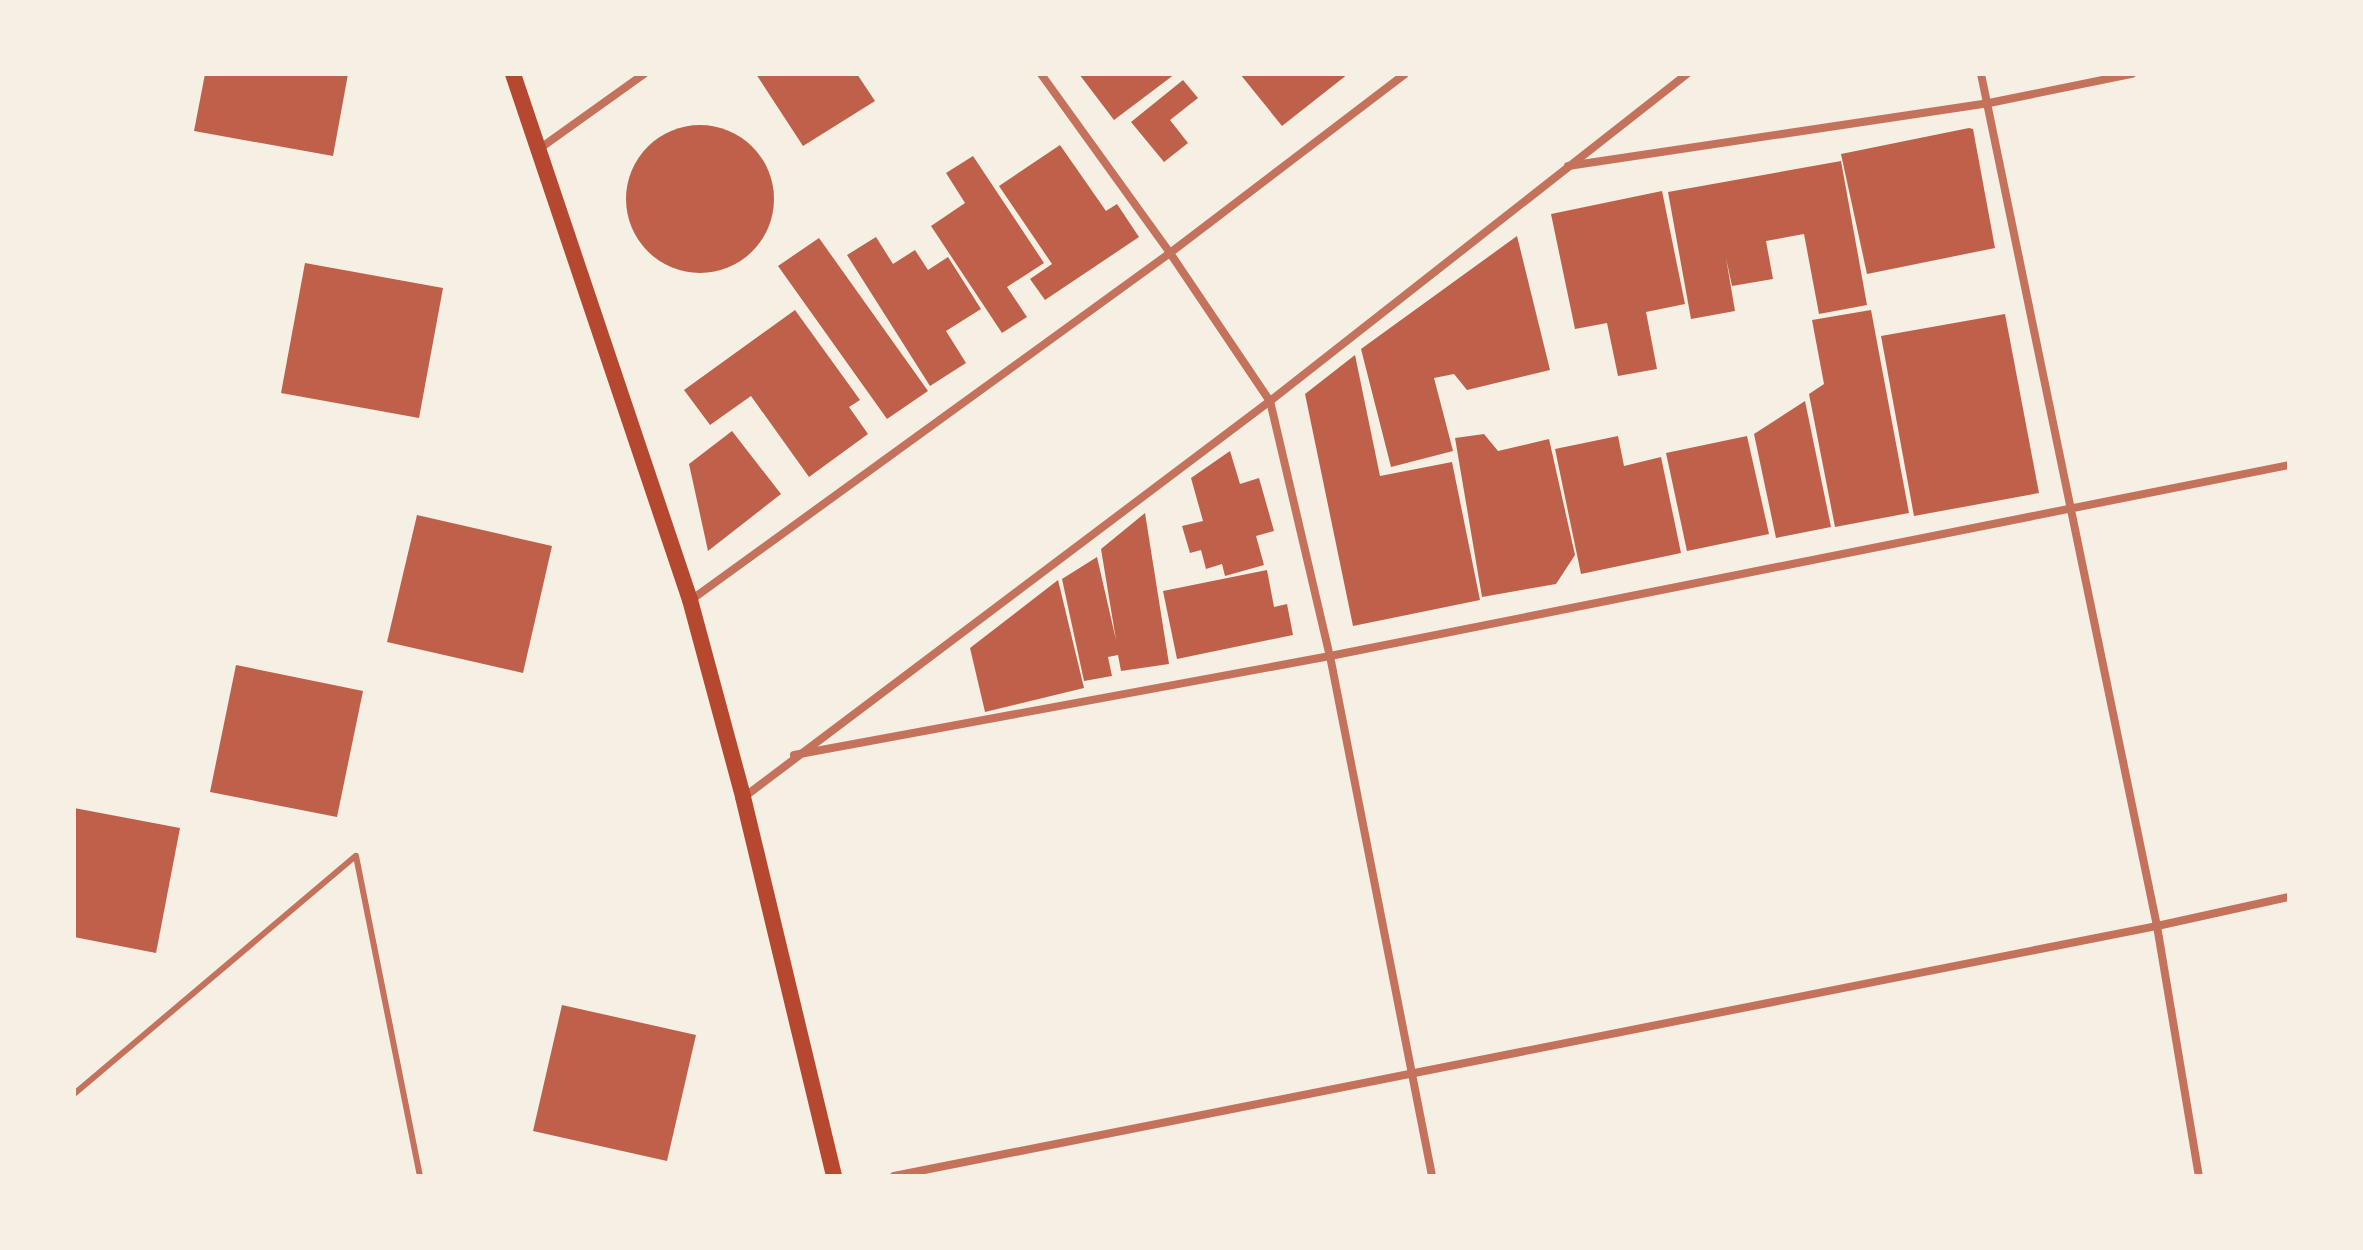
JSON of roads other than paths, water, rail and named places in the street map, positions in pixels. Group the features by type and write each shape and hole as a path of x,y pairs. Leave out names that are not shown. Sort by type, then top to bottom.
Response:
{"main road":[{"path":"513,74 690,600 743,797 834,1176"}],"street":[{"path":"539,149 644,74"},
{"path":"1041,74 1170,253 1270,401 1330,656 1432,1176"},
{"path":"690,600 1170,253 1405,74"},
{"path":"743,797 794,755 1270,401 1687,74"},
{"path":"1981,74 2074,510 2157,926 2199,1176"},
{"path":"1566,166 1989,103 2132,74"},
{"path":"794,755 1330,656 2289,465"},
{"path":"894,1176 2157,926 2289,897"}],"lane":[{"path":"74,1094 356,856 420,1176"}]}
